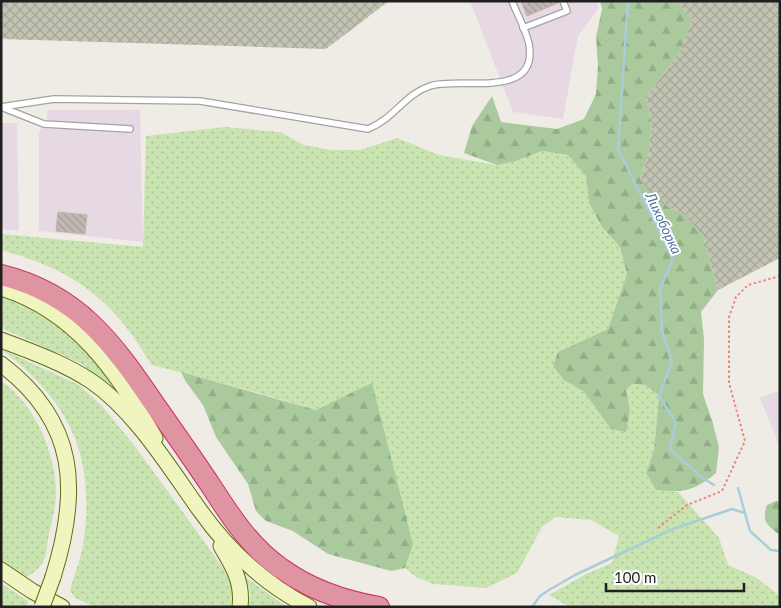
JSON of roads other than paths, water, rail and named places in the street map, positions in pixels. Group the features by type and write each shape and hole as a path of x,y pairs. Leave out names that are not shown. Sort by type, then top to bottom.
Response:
{"highway":[{"path":"1,275 23,280 63,300 108,340 141,384 224,507 263,554 281,569 322,591 343,600 379,607"}],"main road":[{"path":"1,288 36,302 55,314 69,324 98,352 135,402 238,577 242,595 240,607"},
{"path":"1,340 48,359 91,382 121,408 181,482"},
{"path":"1,364 25,383 48,414 58,433 68,465 70,504 63,544 42,607"},
{"path":"200,511 233,550 253,570 270,584 309,607"},
{"path":"1,570 32,591 62,607"}],"lane":[{"path":"1,107 54,99 200,102 368,129 383,123 412,95 430,86 448,82 502,83 518,76 529,63 529,44 512,1"},
{"path":"523,28 567,11 563,1"},
{"path":"1,107 44,124 130,129"}],"waterway":[{"name":"Лихоборка","path":"628,1 618,149 673,259 660,289 662,331 672,362 659,396 676,423 670,449 701,477 714,485"},
{"name":"Лихоборка","path":"738,488 750,531 771,550 780,551"},
{"path":"532,607 540,596 575,575 673,529 732,509 745,513"}]}
